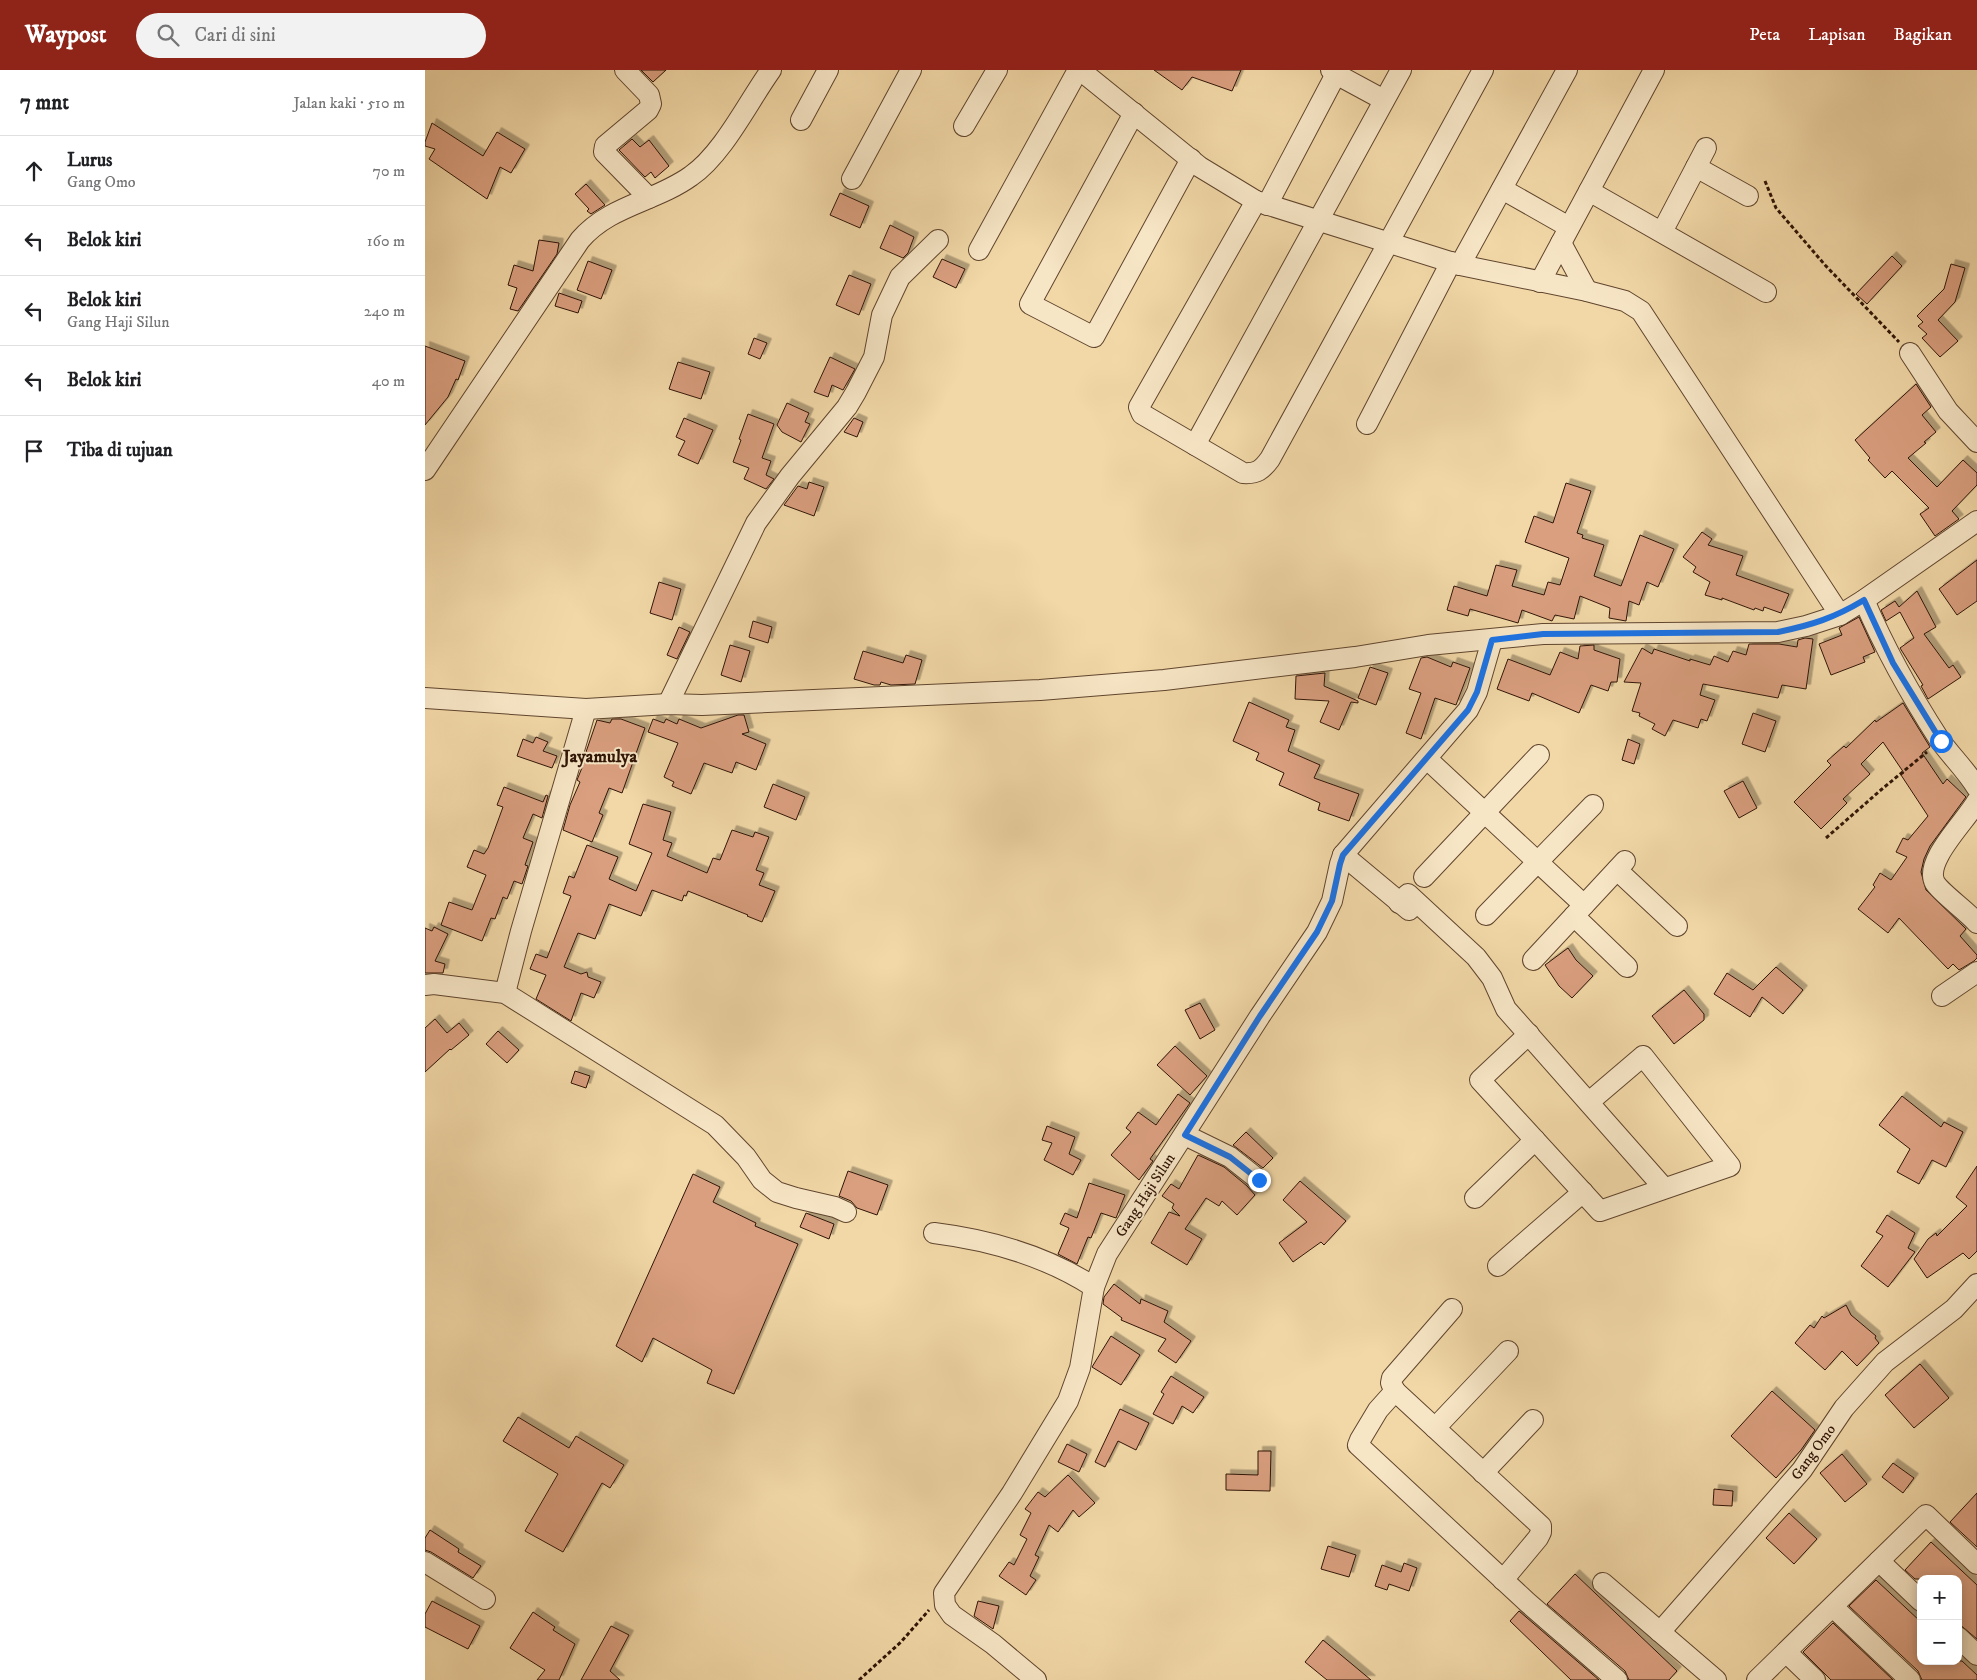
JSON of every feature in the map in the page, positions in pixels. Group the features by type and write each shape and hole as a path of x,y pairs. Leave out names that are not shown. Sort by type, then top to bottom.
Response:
{"street":[{"path":"625,70 649,95 651,104 648,110 605,146 604,152 649,198"},
{"path":"425,470 580,240 603,218 676,186 693,176 719,147 771,70"},
{"path":"801,120 828,70"},
{"path":"852,178 911,70"},
{"path":"964,126 997,70"},
{"path":"979,250 1079,70 1191,160 1262,203 1455,264 1587,291 1625,301 1646,315 1840,615"},
{"path":"1195,445 1401,70"},
{"path":"1384,100 1333,72 1262,203 1139,407 1142,414 1243,472 1254,473 1262,470 1270,459 1483,70"},
{"path":"1367,424 1455,264 1502,189 1567,70"},
{"path":"1540,282 1654,70"},
{"path":"1134,113 1030,304 1094,337 1191,160"},
{"path":"1662,232 1706,148"},
{"path":"1696,167 1748,196"},
{"path":"1502,189 1565,235 1587,291"},
{"path":"1589,191 1766,292"},
{"path":"668,704 757,523 790,476 847,407 856,392 874,357 882,315 900,277 938,240"},
{"path":"1910,354 1948,411 1977,442"},
{"path":"425,698 587,709 668,704 702,706 1040,690 1174,679 1355,657 1428,645 1543,634 1778,632 1806,626 1840,615 1977,521"},
{"path":"1864,600 1893,663 1941,741 1977,788"},
{"name":"Gang Haji Silun","path":"944,1593 1013,1493 1068,1401 1080,1368 1094,1286 1107,1254 1260,1016 1317,932 1332,901 1343,855 1460,720 1473,701 1492,640"},
{"path":"505,993 521,931 587,709"},
{"path":"1424,877 1539,755"},
{"path":"1427,759 1537,861 1627,967"},
{"path":"1977,800 1936,860 1933,872 1936,884 1977,923"},
{"path":"1486,914 1593,804"},
{"path":"1343,855 1399,903 1476,957 1493,978 1506,1009 1664,1188"},
{"path":"1533,960 1621,866 1677,926"},
{"path":"1942,996 1977,972"},
{"path":"425,985 434,984 505,993 715,1125 746,1157 762,1180 777,1192 835,1207 845,1212"},
{"path":"1529,1034 1480,1080 1599,1210 1730,1166 1643,1056 1589,1102"},
{"path":"1185,1135 1230,1157 1259,1180"},
{"path":"1475,1198 1535,1140"},
{"path":"1498,1266 1583,1192"},
{"path":"934,1233 970,1238 1043,1260 1076,1275 1094,1286"},
{"name":"Gang Omo","path":"1660,1632 1803,1470 1844,1408 1885,1362 1954,1309 1977,1284"},
{"path":"1453,1309 1392,1378 1391,1383 1395,1391 1538,1522 1542,1528 1538,1538 1503,1580"},
{"path":"1435,1428 1508,1351"},
{"path":"1395,1391 1371,1420 1360,1440 1359,1448 1503,1580 1617,1680"},
{"path":"1483,1473 1533,1420"},
{"path":"1757,1680 1926,1515 1977,1564"},
{"path":"1879,1561 1917,1597"},
{"path":"425,1562 485,1599"},
{"path":"1603,1583 1660,1632 1702,1676"},
{"path":"944,1593 945,1605 952,1615 993,1644 1035,1680"},
{"path":"1833,1607 1910,1680"},
{"path":"1962,1641 1977,1655"},
{"path":"1786,1652 1815,1680"}],"path":[{"path":"1765,181 1776,208 1825,265 1910,354"},
{"path":"1827,838 1881,789 1941,741"},
{"path":"859,1680 901,1642 944,1593"}],"building":[{"path":"641,70 666,70 653,82"},
{"path":"1154,70 1241,70 1232,91 1192,77 1182,90"},
{"path":"432,123 483,156 497,132 525,149 511,173 500,167 487,199 429,159 435,149 425,146 425,142"},
{"path":"632,139 640,147 649,140 669,166 655,178 651,172 645,177 619,150"},
{"path":"586,184 605,205 591,214 587,211 589,209 575,194"},
{"path":"840,193 869,206 860,228 830,215"},
{"path":"890,225 914,237 908,253 903,258 880,248"},
{"path":"539,240 559,243 557,254 518,311 510,309 517,288 508,285 514,265 533,271"},
{"path":"1892,256 1902,266 1867,304 1856,294"},
{"path":"942,259 965,269 956,288 933,277"},
{"path":"588,261 612,270 601,299 577,290"},
{"path":"1951,264 1965,268 1955,302 1938,320 1958,341 1940,357 1922,338 1927,334 1918,326 1923,322 1917,316 1944,289"},
{"path":"849,275 871,284 859,315 836,305"},
{"path":"559,293 582,301 578,313 555,306"},
{"path":"754,338 767,343 760,359 748,354"},
{"path":"425,346 465,361 458,380 456,379 448,397 425,425"},
{"path":"830,357 855,369 843,390 832,385 828,397 814,392"},
{"path":"678,362 710,372 701,399 669,389"},
{"path":"1916,384 1931,407 1922,415 1936,432 1908,458 1937,487 1963,460 1977,473 1977,485 1952,511 1959,519 1935,536 1920,514 1929,508 1892,471 1885,478 1868,460 1870,458 1855,440"},
{"path":"787,403 809,413 805,422 810,424 801,442 782,432 777,425"},
{"path":"748,414 774,424 762,458 771,461 766,475 774,479 766,489 744,479 749,468 733,462"},
{"path":"684,418 713,430 698,464 678,455 685,441 676,437"},
{"path":"854,418 863,422 857,437 844,432"},
{"path":"809,482 824,487 814,516 784,505 798,486 807,489"},
{"path":"1566,483 1591,491 1577,533 1583,535 1582,538 1604,545 1594,576 1621,586 1640,535 1674,549 1658,587 1647,582 1639,605 1629,601 1626,621 1609,618 1610,608 1580,596 1574,619 1555,615 1552,621 1522,610 1518,623 1470,609 1468,616 1447,610 1454,586 1487,596 1496,565 1517,570 1512,586 1544,595 1548,582 1560,585 1569,558 1525,542 1534,516 1553,523"},
{"path":"1702,532 1712,539 1708,545 1743,556 1736,575 1789,594 1781,613 1764,607 1763,611 1755,608 1754,610 1722,598 1722,600 1705,595 1710,582 1693,572 1696,567 1683,557"},
{"path":"1977,560 1977,601 1957,615 1939,589"},
{"path":"659,582 681,589 672,620 650,613"},
{"path":"1917,591 1936,627 1924,634 1949,668 1953,665 1961,677 1928,699 1921,686 1923,685 1900,648 1914,638 1900,612 1886,621 1881,610 1895,601 1899,607"},
{"path":"1859,617 1875,652 1863,657 1865,662 1831,675 1819,644 1842,635 1839,628"},
{"path":"753,621 772,627 768,643 749,637"},
{"path":"679,627 690,632 677,659 667,655"},
{"path":"1805,638 1813,639 1806,689 1782,685 1778,698 1703,684 1700,695 1715,700 1707,721 1701,719 1698,728 1673,720 1665,736 1652,729 1655,724 1639,716 1640,713 1632,711 1641,683 1624,682 1642,648 1652,654 1654,649 1690,661 1690,659 1710,665 1714,656 1728,662 1733,651 1746,655 1749,644 1779,644 1797,647 1798,640"},
{"path":"730,645 750,651 741,682 721,675"},
{"path":"1594,645 1594,650 1620,659 1617,682 1611,682 1608,691 1591,685 1579,713 1532,693 1529,701 1497,689 1508,659 1550,675 1560,652 1578,659 1580,646"},
{"path":"863,651 903,663 906,655 922,660 915,684 891,685 881,682 880,685 874,685 854,679"},
{"path":"1427,657 1451,667 1453,662 1470,668 1456,705 1435,698 1421,739 1406,733 1421,693 1409,689 1421,658"},
{"path":"1370,667 1388,673 1376,705 1358,698"},
{"path":"1325,673 1324,686 1358,701 1358,703 1351,702 1339,730 1320,722 1329,701 1295,699 1296,676"},
{"path":"1249,702 1289,720 1286,727 1295,730 1288,751 1320,765 1314,778 1359,794 1349,821 1318,810 1320,803 1279,785 1284,773 1256,760 1259,753 1233,741"},
{"path":"1903,703 1930,747 1922,753 1943,784 1947,779 1966,797 1930,846 1921,872 1926,890 1966,929 1960,936 1977,955 1974,961 1959,970 1953,964 1948,969 1899,918 1888,933 1858,909 1875,887 1873,885 1880,873 1891,880 1907,857 1896,852 1903,838 1908,840 1928,816 1901,775 1904,773 1883,742 1861,764 1870,774 1843,799 1847,803 1821,829 1794,802 1831,765 1827,761 1844,746 1846,748 1875,720 1876,722"},
{"path":"1753,713 1776,721 1765,752 1742,744"},
{"path":"738,715 744,715 749,732 742,734 766,744 756,770 736,762 732,773 704,763 691,794 672,786 674,782 664,777 678,743 648,732 653,719 664,723 666,719 677,724 679,719 701,728"},
{"path":"612,719 621,719 645,728 622,793 609,788 599,813 603,815 592,842 563,830 570,805 580,782 577,780 588,753 586,752 597,720 610,723"},
{"path":"536,737 548,742 543,751 557,756 552,768 517,756 523,739 533,743"},
{"path":"1628,739 1640,744 1634,764 1622,760"},
{"path":"1743,781 1757,808 1739,818 1724,791"},
{"path":"773,784 805,797 796,820 764,807"},
{"path":"504,787 543,802 546,795 548,796 542,818 533,814 523,838 533,842 525,865 528,866 522,884 514,881 507,899 503,897 495,919 491,918 482,941 441,925 449,902 472,910 486,875 467,867 474,850 484,854 488,848 503,807 497,805"},
{"path":"643,804 671,812 663,840 672,843 667,856 707,873 713,858 720,860 732,830 753,837 755,832 769,837 756,870 764,873 759,885 775,891 762,922 688,891 682,901 652,890 641,916 609,904 595,939 578,933 564,967 581,974 587,972 588,977 601,982 594,998 581,993 571,1021 536,999 546,975 530,969 536,954 547,958 571,896 563,893 569,876 574,878 587,845 618,857 609,879 636,891 652,853 629,844"},
{"path":"434,927 448,934 435,961 445,964 443,973 425,973 425,928 432,931"},
{"path":"1568,948 1576,960 1593,976 1572,998 1559,986 1545,965"},
{"path":"1776,967 1803,990 1783,1014 1762,997 1750,1017 1714,994 1727,973 1753,990"},
{"path":"1684,990 1704,1014 1704,1020 1674,1044 1652,1016"},
{"path":"1200,1003 1215,1030 1200,1039 1185,1010"},
{"path":"435,1019 447,1033 459,1023 469,1035 450,1049 425,1072 425,1028"},
{"path":"498,1031 519,1050 507,1063 486,1044"},
{"path":"1175,1046 1207,1076 1190,1095 1157,1065"},
{"path":"575,1071 590,1076 586,1088 571,1083"},
{"path":"1178,1094 1190,1103 1150,1159 1153,1161 1139,1180 1111,1155 1131,1132 1126,1128 1138,1112 1156,1125"},
{"path":"1902,1096 1941,1127 1944,1122 1963,1132 1946,1167 1932,1160 1919,1184 1897,1172 1910,1149 1879,1125"},
{"path":"1047,1126 1075,1137 1069,1154 1081,1160 1073,1175 1044,1160 1052,1143 1042,1140"},
{"path":"1246,1132 1273,1158 1263,1168 1233,1145"},
{"path":"1198,1155 1224,1167 1255,1195 1237,1215 1222,1201 1219,1206 1206,1198 1185,1229 1202,1239 1187,1265 1151,1243 1169,1212 1180,1216 1172,1208 1174,1204 1162,1196 1171,1184 1179,1189"},
{"path":"1977,1166 1977,1251 1969,1259 1963,1253 1927,1278 1914,1259 1928,1239 1936,1233 1937,1236 1967,1206 1956,1197"},
{"path":"848,1171 888,1185 877,1215 857,1208 851,1201 839,1196"},
{"path":"693,1174 720,1187 713,1202 756,1223 755,1226 798,1244 734,1394 707,1383 712,1370 653,1338 642,1362 616,1346"},
{"path":"1300,1181 1346,1221 1324,1245 1321,1242 1293,1262 1279,1243 1307,1222 1283,1200"},
{"path":"1089,1183 1125,1195 1116,1218 1101,1213 1091,1238 1088,1237 1077,1264 1058,1254 1069,1228 1060,1224 1065,1213 1077,1218"},
{"path":"806,1213 834,1224 829,1239 800,1227"},
{"path":"1887,1215 1915,1233 1908,1248 1915,1252 1888,1287 1861,1266 1883,1236 1876,1232"},
{"path":"1114,1284 1140,1304 1141,1299 1168,1311 1164,1322 1191,1341 1176,1363 1158,1351 1166,1339 1121,1320 1122,1318 1103,1304 1104,1297"},
{"path":"1846,1305 1851,1315 1876,1336 1875,1338 1879,1343 1857,1366 1842,1351 1825,1370 1795,1343 1810,1325 1814,1328 1822,1316 1824,1318"},
{"path":"1111,1336 1140,1355 1121,1385 1092,1367"},
{"path":"1920,1364 1949,1398 1914,1428 1885,1395"},
{"path":"1171,1376 1204,1397 1193,1413 1182,1406 1173,1424 1153,1414 1164,1394 1161,1392"},
{"path":"1772,1391 1815,1430 1801,1450 1776,1478 1731,1436"},
{"path":"1120,1409 1149,1423 1136,1450 1118,1441 1105,1467 1095,1462"},
{"path":"518,1417 569,1448 576,1436 624,1465 610,1488 602,1483 563,1552 525,1531 558,1474 503,1441"},
{"path":"1067,1444 1087,1454 1079,1472 1058,1462"},
{"path":"1258,1451 1271,1451 1270,1491 1226,1490 1226,1474 1258,1475"},
{"path":"1842,1454 1867,1484 1845,1502 1820,1473"},
{"path":"1893,1463 1914,1478 1903,1493 1882,1477"},
{"path":"1068,1475 1095,1503 1079,1517 1073,1510 1058,1532 1049,1525 1035,1555 1039,1557 1030,1576 1036,1580 1026,1595 999,1576 1009,1562 1014,1565 1027,1539 1020,1535 1031,1513 1025,1509 1038,1492 1045,1497"},
{"path":"1714,1489 1733,1491 1732,1506 1713,1505"},
{"path":"1977,1493 1977,1547 1950,1522"},
{"path":"1789,1513 1817,1539 1794,1564 1766,1538"},
{"path":"430,1530 459,1549 458,1552 481,1566 473,1578 425,1550 425,1538"},
{"path":"1931,1542 1977,1585 1977,1639 1962,1626 1962,1575 1917,1575 1917,1579 1915,1579 1905,1570"},
{"path":"1328,1546 1356,1555 1349,1577 1321,1569"},
{"path":"1404,1563 1417,1568 1409,1591 1389,1584 1387,1590 1375,1586 1382,1565 1401,1572"},
{"path":"1575,1574 1677,1671 1669,1680 1629,1680 1625,1671 1547,1604"},
{"path":"1876,1580 1917,1618 1917,1665 1962,1665 1962,1661 1977,1675 1977,1680 1922,1680 1918,1671 1849,1606"},
{"path":"432,1601 480,1626 468,1649 425,1627 425,1614"},
{"path":"978,1601 999,1606 993,1629 974,1616"},
{"path":"1519,1611 1599,1680 1571,1680 1510,1621"},
{"path":"533,1612 555,1627 553,1630 575,1644 559,1680 537,1680 545,1670 510,1648"},
{"path":"1833,1623 1893,1680 1831,1680 1803,1652"},
{"path":"611,1626 629,1635 610,1671 620,1680 581,1680"},
{"path":"1323,1640 1371,1680 1327,1680 1305,1662"}],"district":[{"name":"Jayamulya","path":"600,756"}],"route":[{"path":"1259,1180 1230,1157 1185,1135 1260,1016 1317,932 1332,901 1343,855 1468,710 1477,692 1492,640 1543,634 1608,632 1745,634 1778,632 1806,626 1840,615 1864,600 1893,663 1941,741"}]}
